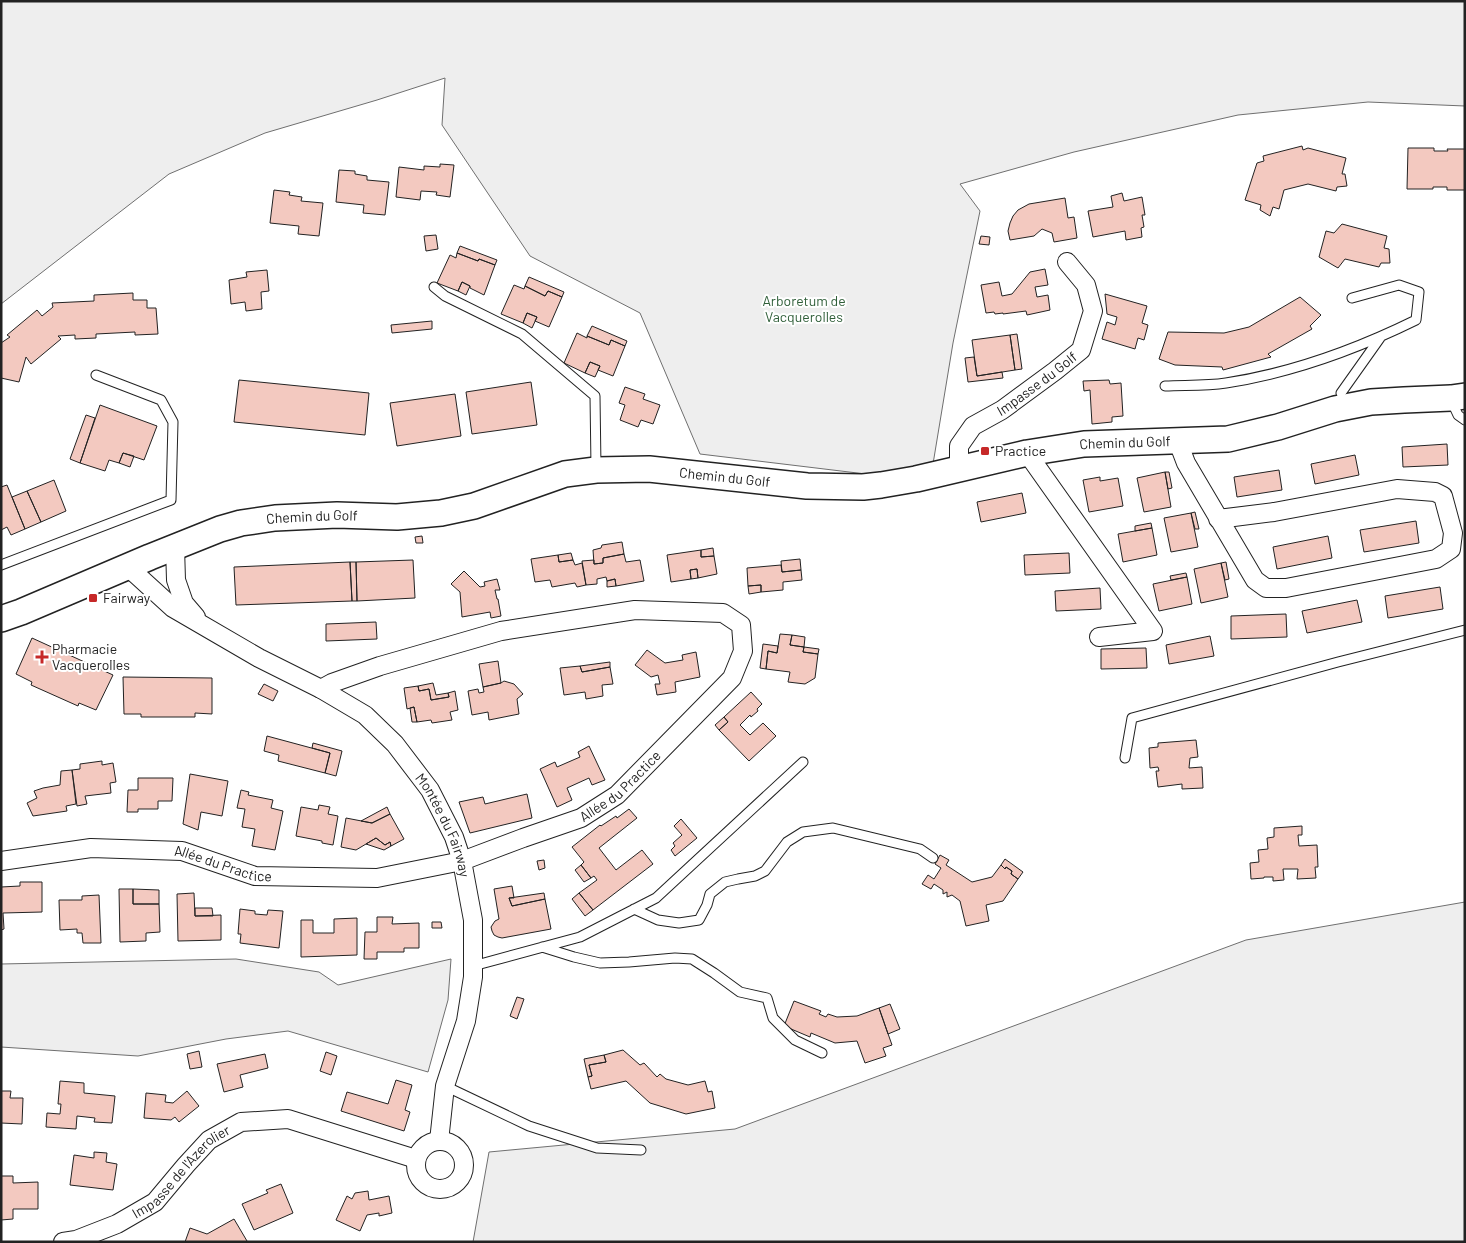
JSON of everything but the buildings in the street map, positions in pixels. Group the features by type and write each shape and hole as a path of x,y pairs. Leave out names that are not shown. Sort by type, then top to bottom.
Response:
{"street":[{"name":"Impasse du Golf","path":"959,469 959,446 973,426 1002,410 1081,350 1093,311 1086,284 1067,262"},
{"name":"Chemin du Golf","path":"1,619 175,547 241,523 275,518 337,515 396,517 441,513 474,506 565,474 596,470 649,469 807,486 863,487 916,479 1027,453 1084,444 1228,440 1335,409 1371,402 1458,397"},
{"path":"1178,442 1186,463 1218,519 1255,580 1266,588 1286,588 1436,559 1451,549 1453,533 1443,496 1435,492 1397,489 1274,512 1218,519"},
{"path":"1027,453 1153,631 1099,637"},
{"name":"Montée du Fairway","path":"175,547 176,580 184,603 201,624"},
{"name":"Montée du Fairway","path":"128,567 173,608 259,658 321,689 365,715 395,744 430,790 454,837 462,861 473,920 473,977 466,1022 445,1086 439,1141"},
{"path":"153,591 176,580"},
{"name":"Allée du Practice","path":"1,861 91,848 182,851 256,876 376,878 462,861 581,818 617,794 732,678 743,650 741,625 723,613 635,610 501,631 380,666 321,689"},
{"name":"Impasse de l'Azerolier","path":"72,1241 117,1224 155,1202 209,1140 241,1122 288,1119 416,1159"},
{"path":"432,1142 447,1142 460,1151 465,1167 459,1182 445,1190 436,1190 422,1182 418,1175 416,1159 425,1146 432,1142"}],"lane":[{"path":"1165,386 1224,384 1292,369 1380,338 1416,320 1419,292 1399,285 1352,298"},
{"path":"434,287 444,296 522,334 596,396 596,470"},
{"path":"1341,393 1380,338"},
{"path":"1,565 171,500 173,422 160,400 96,375"},
{"path":"1458,397 1458,415 1465,420"},
{"path":"1125,758 1132,718 1338,662 1465,630"},
{"path":"473,966 580,937 656,898 803,762"},
{"path":"634,908 658,920 679,923 699,920 707,905 710,894 725,882 756,876 766,871 787,842 803,832 833,828 920,849 933,858"},
{"path":"542,947 600,963 676,958 692,959 714,972 740,992 767,998 773,1018 794,1040 822,1053"},
{"path":"445,1086 538,1129 597,1148 641,1150"}],"green space":[{"name":"Arboretum de Vacquerolles","path":"1,1 1465,1 1465,106 1368,102 1238,115 1074,152 960,184 980,211 953,343 933,464 874,475 700,454 640,313 530,256 442,125 445,78 265,133 169,174 1,304"},
{"path":"1465,902 1465,1242 473,1242 489,1152 735,1129 1246,940"},
{"path":"236,959 319,972 338,985 451,959 448,1000 428,1072 288,1031 226,1039 138,1056 1,1047 1,964"}],"place":[{"name":"Practice","path":"985,451"},
{"name":"Fairway","path":"93,598"},
{"name":"Pharmacie Vacquerolles","path":"42,657"}]}
